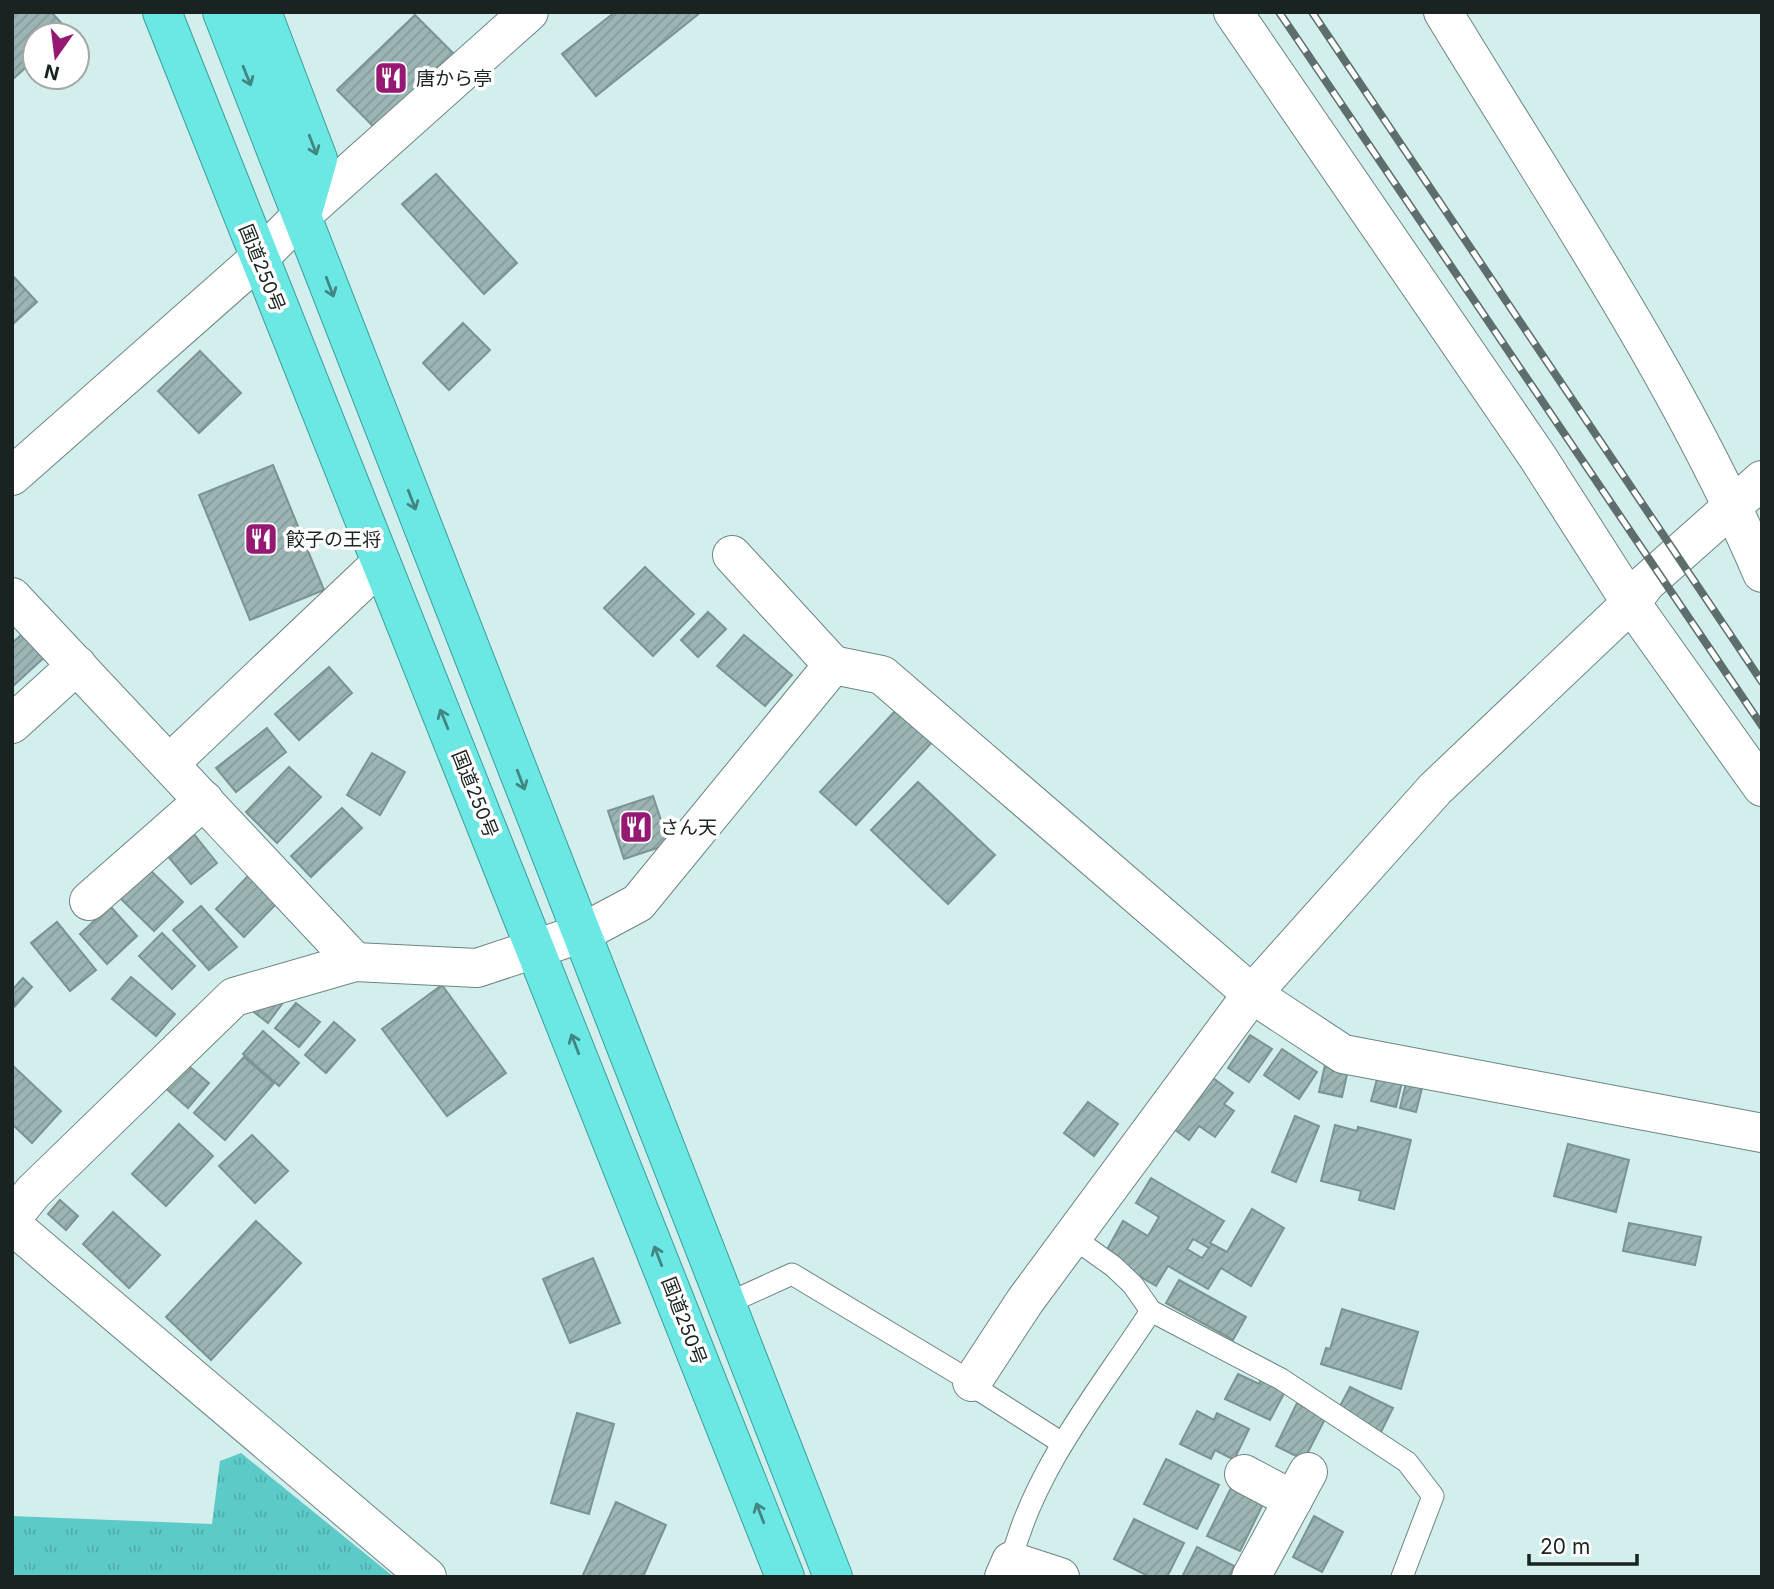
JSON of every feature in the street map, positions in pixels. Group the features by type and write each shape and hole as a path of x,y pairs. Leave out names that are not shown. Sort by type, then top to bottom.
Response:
{"highway":[{"name":"国道250号","path":"162,12 258,259 536,947 785,1577"},
{"path":"222,12 833,1577"},
{"path":"262,12 318,159 302,215"}],"street":[{"path":"12,476 258,259 302,215 529,12"},
{"path":"1233,12 1536,456 1631,603 1762,788"},
{"path":"1443,12 1640,337 1733,505 1762,573"},
{"path":"972,1381 1025,1301 1252,994 1436,789 1631,603 1646,583 1762,480"},
{"path":"732,555 833,665 882,675 1252,994 1343,1054 1762,1133"},
{"path":"170,763 381,563"},
{"path":"12,597 355,962"},
{"path":"12,724 77,665"},
{"path":"12,1219 33,1192 234,997 355,962 477,968 580,934 638,903 833,665"},
{"path":"89,901 204,800"},
{"path":"12,1225 427,1577"},
{"path":"1244,1474 1301,1486 1251,1577"},
{"path":"1008,1569 1060,1577"}],"lane":[{"path":"1072,1237 1113,1266 1133,1285 1151,1311 1281,1379 1407,1462 1433,1496 1402,1577"},
{"path":"726,1304 792,1274 972,1381 979,1390 1062,1443"},
{"path":"1008,1569 1034,1494 1062,1443 1151,1311"}],"green space":[{"path":"241,1453 394,1577 12,1577 12,1516 212,1524 220,1461"}],"building":[{"path":"12,12 51,12 59,21 21,21 21,72 12,80"},
{"path":"615,12 701,12 596,96 562,54"},
{"path":"415,15 454,54 376,129 337,90"},
{"path":"436,174 517,263 484,294 402,204"},
{"path":"12,275 37,302 12,325"},
{"path":"463,323 490,350 449,390 423,363"},
{"path":"200,351 241,393 199,433 158,391"},
{"path":"273,465 324,590 250,620 199,495"},
{"path":"645,567 694,614 653,656 604,608"},
{"path":"708,612 726,629 698,657 681,640"},
{"path":"26,631 48,654 12,687 12,643"},
{"path":"744,635 792,675 765,706 717,666"},
{"path":"329,667 352,693 299,740 275,714"},
{"path":"897,709 933,741 856,825 820,792"},
{"path":"267,728 286,752 236,792 216,768"},
{"path":"372,753 405,772 380,815 347,795"},
{"path":"289,767 321,797 277,843 246,812"},
{"path":"918,782 995,855 948,904 871,830"},
{"path":"653,796 669,844 624,859 608,811"},
{"path":"342,808 362,828 311,877 291,856"},
{"path":"193,833 217,863 191,884 167,855"},
{"path":"149,869 183,902 154,931 120,898"},
{"path":"250,874 278,902 244,937 216,909"},
{"path":"110,906 137,936 107,964 80,934"},
{"path":"201,906 237,947 209,970 173,930"},
{"path":"57,922 96,970 70,991 31,943"},
{"path":"162,933 195,966 172,989 139,956"},
{"path":"131,977 175,1014 156,1036 112,999"},
{"path":"23,978 32,987 15,1006 12,990"},
{"path":"442,985 506,1073 447,1116 382,1029"},
{"path":"264,991 282,1004 268,1023 250,1009"},
{"path":"296,1003 320,1022 299,1047 275,1028"},
{"path":"334,1022 355,1040 326,1073 305,1055"},
{"path":"263,1031 299,1063 279,1086 243,1054"},
{"path":"1250,1035 1272,1049 1249,1082 1228,1068"},
{"path":"1282,1049 1317,1072 1299,1099 1264,1075"},
{"path":"1327,1056 1350,1061 1342,1097 1319,1092"},
{"path":"244,1057 274,1083 225,1140 194,1113"},
{"path":"184,1062 209,1083 188,1108 163,1086"},
{"path":"12,1065 61,1111 32,1143 12,1124"},
{"path":"1205,1072 1233,1093 1224,1104 1234,1111 1215,1137 1199,1126 1189,1140 1167,1124"},
{"path":"1379,1072 1403,1078 1396,1107 1371,1101"},
{"path":"1406,1083 1422,1088 1416,1112 1400,1108"},
{"path":"1088,1102 1118,1124 1094,1156 1064,1133"},
{"path":"1295,1116 1319,1126 1296,1182 1272,1172"},
{"path":"179,1124 213,1156 166,1206 132,1174"},
{"path":"1335,1125 1357,1131 1358,1127 1411,1140 1394,1209 1359,1200 1361,1191 1321,1181"},
{"path":"252,1135 288,1171 255,1203 219,1166"},
{"path":"1568,1144 1629,1160 1616,1212 1554,1196"},
{"path":"1151,1178 1224,1221 1210,1243 1227,1252 1252,1209 1284,1228 1251,1286 1221,1268 1208,1289 1168,1266 1156,1286 1104,1255 1123,1221 1148,1236 1159,1217 1136,1203","holes":["1193,1239 1209,1248 1202,1258 1187,1249"]},
{"path":"60,1200 78,1216 66,1230 48,1214"},
{"path":"113,1212 160,1255 129,1288 83,1244"},
{"path":"256,1221 301,1263 211,1360 166,1317"},
{"path":"1629,1223 1701,1237 1695,1265 1623,1251"},
{"path":"593,1258 620,1323 570,1343 543,1279"},
{"path":"1179,1280 1246,1317 1233,1340 1166,1303"},
{"path":"1342,1309 1418,1332 1401,1389 1321,1364 1326,1348 1330,1349"},
{"path":"1238,1374 1259,1384 1263,1374 1288,1386 1270,1420 1225,1399"},
{"path":"1350,1387 1393,1408 1381,1432 1338,1410"},
{"path":"1297,1403 1326,1417 1304,1460 1276,1446"},
{"path":"1197,1411 1214,1420 1217,1413 1249,1429 1234,1460 1215,1450 1211,1459 1180,1444"},
{"path":"577,1413 614,1424 589,1514 551,1503"},
{"path":"1166,1459 1219,1485 1197,1529 1144,1504"},
{"path":"1233,1484 1265,1500 1240,1551 1207,1536"},
{"path":"616,1502 666,1525 643,1577 582,1577"},
{"path":"1314,1516 1343,1532 1322,1572 1293,1557"},
{"path":"1134,1519 1184,1543 1167,1577 1150,1577 1114,1559"},
{"path":"1197,1547 1234,1566 1229,1577 1182,1577"}],"railway":[{"path":"1279,12 1762,726"},
{"path":"1312,12 1762,682"}],"place":[{"name":"唐から亭","path":"391,78"},
{"name":"餃子の王将","path":"261,539"},
{"name":"さん天","path":"636,827"}]}
